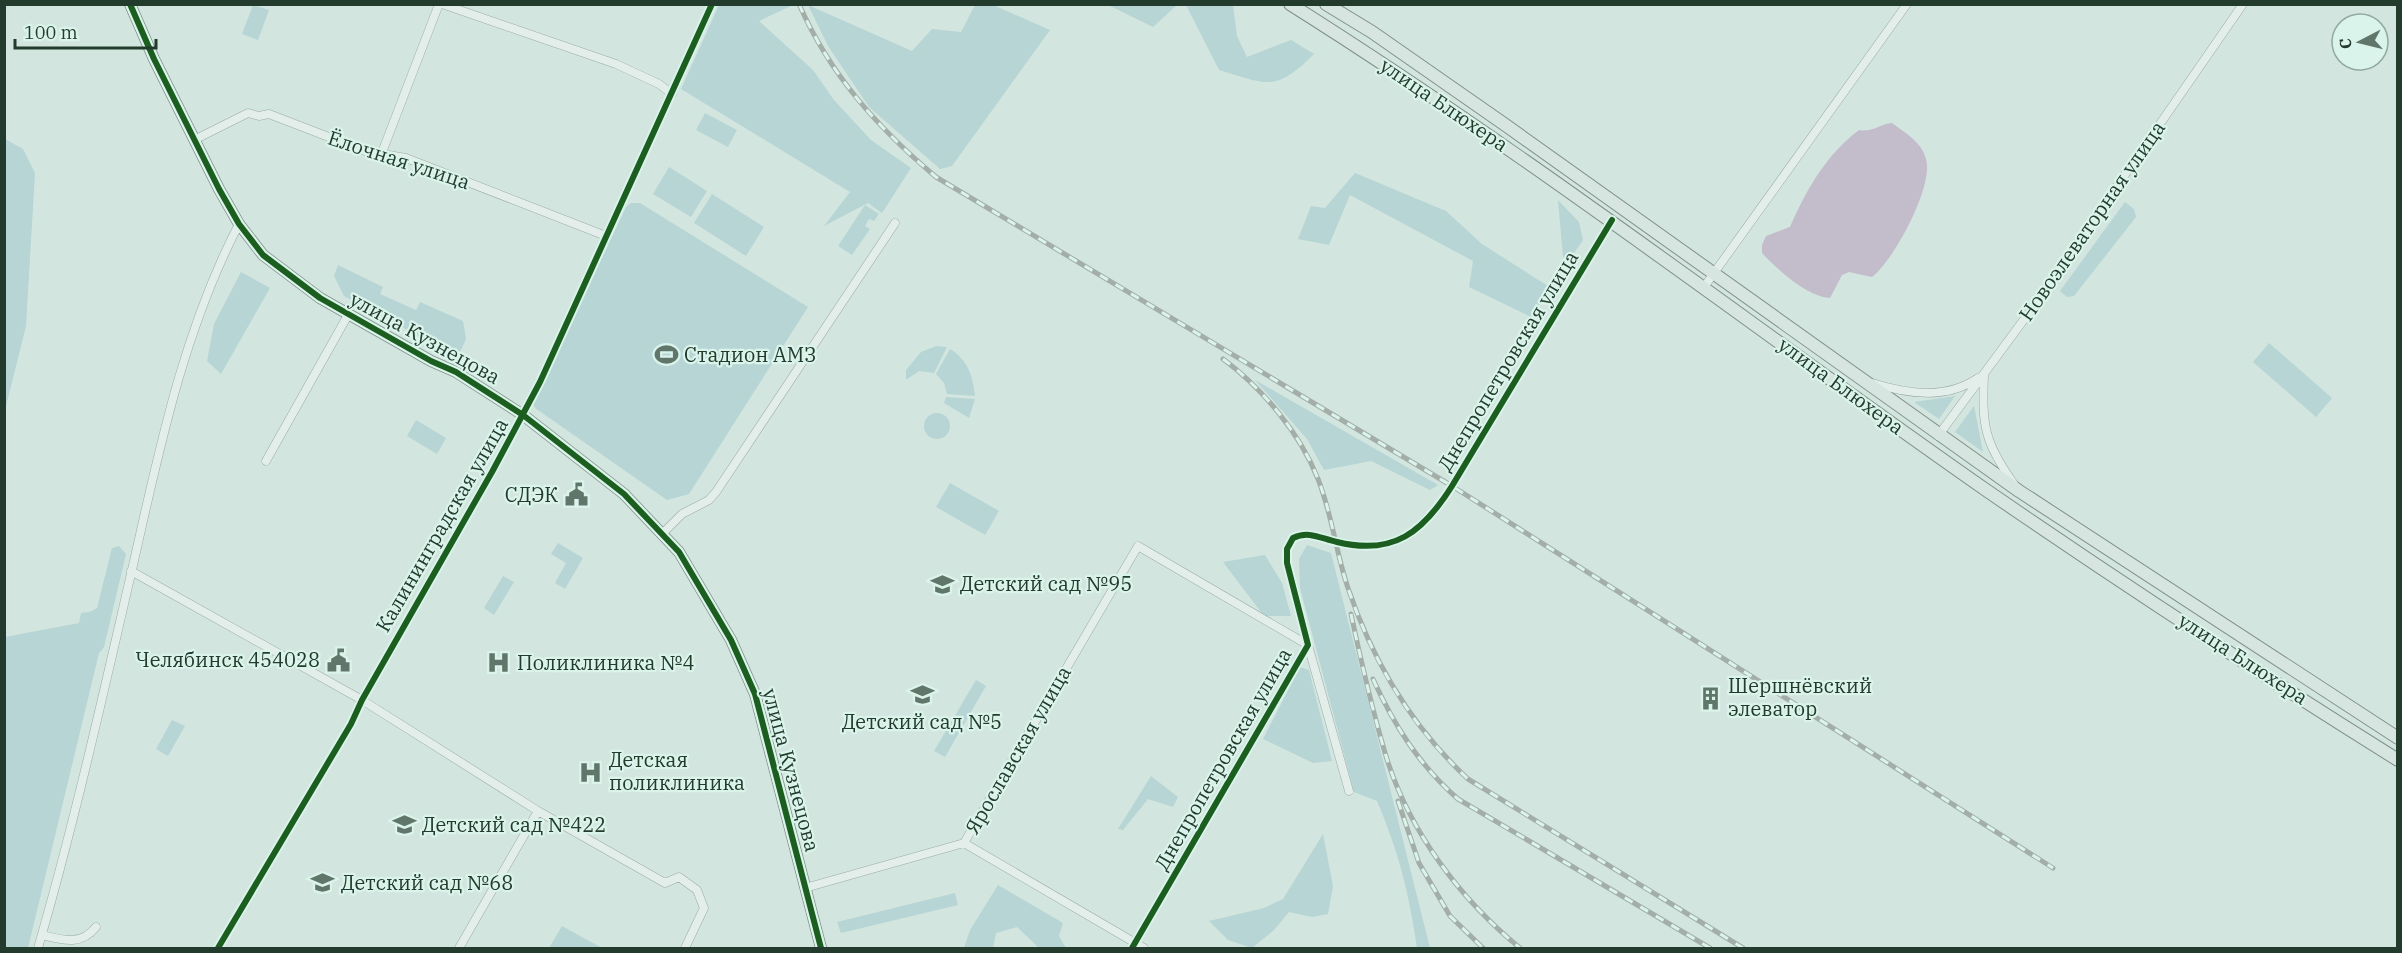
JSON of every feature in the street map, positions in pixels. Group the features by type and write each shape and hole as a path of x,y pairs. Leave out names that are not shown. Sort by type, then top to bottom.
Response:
{"main road":[{"name":"улица Блюхера","path":"1290,4 1386,65 1612,220 1989,491 2397,760"},
{"name":"улица Блюхера","path":"1326,4 1372,32 1495,118 1938,436 2397,738"},
{"path":"1612,220 1619,208"}],"street":[{"name":"улица Кузнецова","path":"130,4 194,140 239,224 256,247 278,268 348,315 431,361 456,372 523,415 624,494 663,533 694,575 749,677 763,721 820,948"},
{"path":"381,155 440,4 616,64 659,84 672,94"},
{"name":"Калининградская улица","path":"218,948 351,724 362,700 523,415 712,4"},
{"path":"1704,287 1907,4"},
{"name":"Новоэлеваторная улица","path":"1938,436 1984,374 2243,4"},
{"name":"Ёлочная улица","path":"194,140 248,112 259,116 269,114 365,152 406,159 606,236"},
{"name":"Днепропетровская улица","path":"1134,946 1308,645 1287,563 1287,549 1293,538 1310,534 1337,542 1376,546 1410,535 1426,523 1447,495 1612,220"},
{"path":"663,533 682,514 709,500 716,492 895,223"},
{"path":"38,948 178,376 225,252 239,224"},
{"path":"266,461 348,315"},
{"path":"1857,378 1906,393 1945,392 1966,386 1984,374"},
{"path":"1984,374 1983,406 1988,441 1996,459 2019,491"},
{"name":"Ярославская улица","path":"805,888 964,843 1138,546 1308,645"},
{"path":"131,571 362,700 538,811 665,883 679,878 697,890 705,908 685,948"},
{"path":"1308,645 1349,791"},
{"path":"459,948 538,811"},
{"path":"964,843 1134,946 1144,948"},
{"path":"42,935 66,941 80,940 89,936 96,927"}],"shaded area":[{"path":"253,5 269,10 258,40 242,34"},
{"path":"719,5 793,5 759,21 813,70 834,100 871,140 911,168 882,213 868,203 824,226 850,192 681,89"},
{"path":"808,5 912,51 932,29 961,32 975,5 993,5 1050,30 952,166 940,169 869,107 828,46"},
{"path":"1108,5 1177,5 1153,27"},
{"path":"1186,5 1233,5 1237,36 1247,57 1291,40 1314,54 1290,75 1271,82 1261,82 1219,70"},
{"path":"705,113 737,130 728,147 696,130"},
{"path":"1892,123 1917,143 1926,159 1927,171 1924,186 1910,222 1891,255 1872,277 1849,272 1842,275 1830,298 1812,293 1784,274 1762,253 1762,245 1766,236 1790,227 1818,174 1847,140 1859,130 1868,130"},
{"path":"5,139 23,149 35,173 26,326 5,410"},
{"path":"669,167 707,191 691,217 653,194"},
{"path":"1355,173 1446,211 1482,244 1551,288 1531,317 1469,287 1473,261 1350,195 1329,245 1298,239 1311,206 1325,208"},
{"path":"712,194 764,227 746,256 694,223"},
{"path":"1558,200 1579,222 1583,240 1570,259 1563,257"},
{"path":"2125,202 2134,209 2136,217 2074,296 2067,297 2060,291"},
{"name":"Стадион АМЗ","path":"631,203 640,203 808,307 689,494 667,500 535,408 533,404 626,207"},
{"path":"865,205 879,214 874,221 869,219 865,226 870,229 852,255 838,246"},
{"path":"338,265 383,287 380,294 416,310 420,302 463,321 466,339 458,357 344,296 334,276"},
{"path":"241,272 270,288 221,374 207,361 214,324"},
{"path":"2269,343 2332,398 2316,417 2253,362"},
{"path":"936,346 947,347 934,373 919,371 906,380 906,370 921,352"},
{"path":"950,349 969,369 975,396 947,394 944,383 936,374"},
{"path":"1255,380 1438,485 1430,490 1371,461 1324,470 1307,439"},
{"path":"1955,396 1939,419 1914,402"},
{"path":"946,397 975,399 969,418 944,403"},
{"path":"1974,406 1983,452 1955,432"},
{"path":"937,413 946,417 950,426 946,435 937,439 928,435 924,426 928,417"},
{"path":"416,420 446,438 437,454 407,436"},
{"path":"950,483 999,511 985,535 936,507"},
{"path":"558,543 583,558 565,589 555,583 566,563 551,554"},
{"path":"1307,545 1331,553 1430,948 1417,948 1402,873 1377,801 1354,792 1300,588 1299,559"},
{"path":"119,546 126,554 104,647 99,653 28,948 5,948 5,637 79,623 81,613 97,608 112,548"},
{"path":"1265,555 1282,583 1291,616 1264,616 1223,562"},
{"path":"503,576 514,582 494,615 484,608"},
{"path":"1300,667 1309,670 1332,761 1313,763 1263,739"},
{"path":"976,680 986,686 945,757 934,751"},
{"path":"172,720 185,726 168,756 156,749"},
{"path":"1151,776 1178,797 1173,807 1148,799 1123,830 1118,829"},
{"path":"1323,834 1333,886 1328,914 1312,917 1289,912 1274,930 1252,948 1228,940 1209,921 1264,908 1283,899"},
{"path":"998,885 1063,923 1059,936 1066,948 1039,948 1017,927 996,933 993,948 964,948 970,930"},
{"path":"955,893 958,905 841,933 837,922"},
{"path":"562,926 602,948 549,948"}],"railway":[{"path":"799,4 825,54 857,99 894,139 936,177 1452,486 2053,868"},
{"path":"1223,359 1265,398 1301,445 1323,492 1344,575 1369,642 1412,715 1448,759 1468,779 1743,948"},
{"path":"1351,614 1386,756 1408,811 1439,862 1457,885 1477,908 1520,948"},
{"path":"1373,679 1409,744 1431,772 1458,799 1710,948"},
{"path":"1398,801 1419,863 1450,916 1483,948"}],"cycle path":[{"path":"130,4 154,59 219,189 239,224 263,255 320,298 431,361 456,372 523,415 624,494 679,552 731,640 755,694 821,948"},
{"path":"218,948 351,724 362,700 492,472 540,382 712,4"},
{"path":"1132,948 1308,645 1287,563 1287,549 1293,538 1310,535 1357,546 1375,546 1391,543 1418,528 1452,486 1612,220"}],"place":[{"name":"Стадион АМЗ","path":"666,355"},
{"name":"СДЭК","path":"576,495"},
{"name":"Детский сад №95","path":"942,584"},
{"name":"Челябинск 454028","path":"338,660"},
{"name":"Поликлиника №4","path":"499,663"},
{"name":"Детский сад №5","path":"922,695"},
{"name":"Шершнёвский элеватор","path":"1710,698"},
{"name":"Детская поликлиника","path":"591,772"},
{"name":"Детский сад №422","path":"404,825"},
{"name":"Детский сад №68","path":"323,883"}]}
